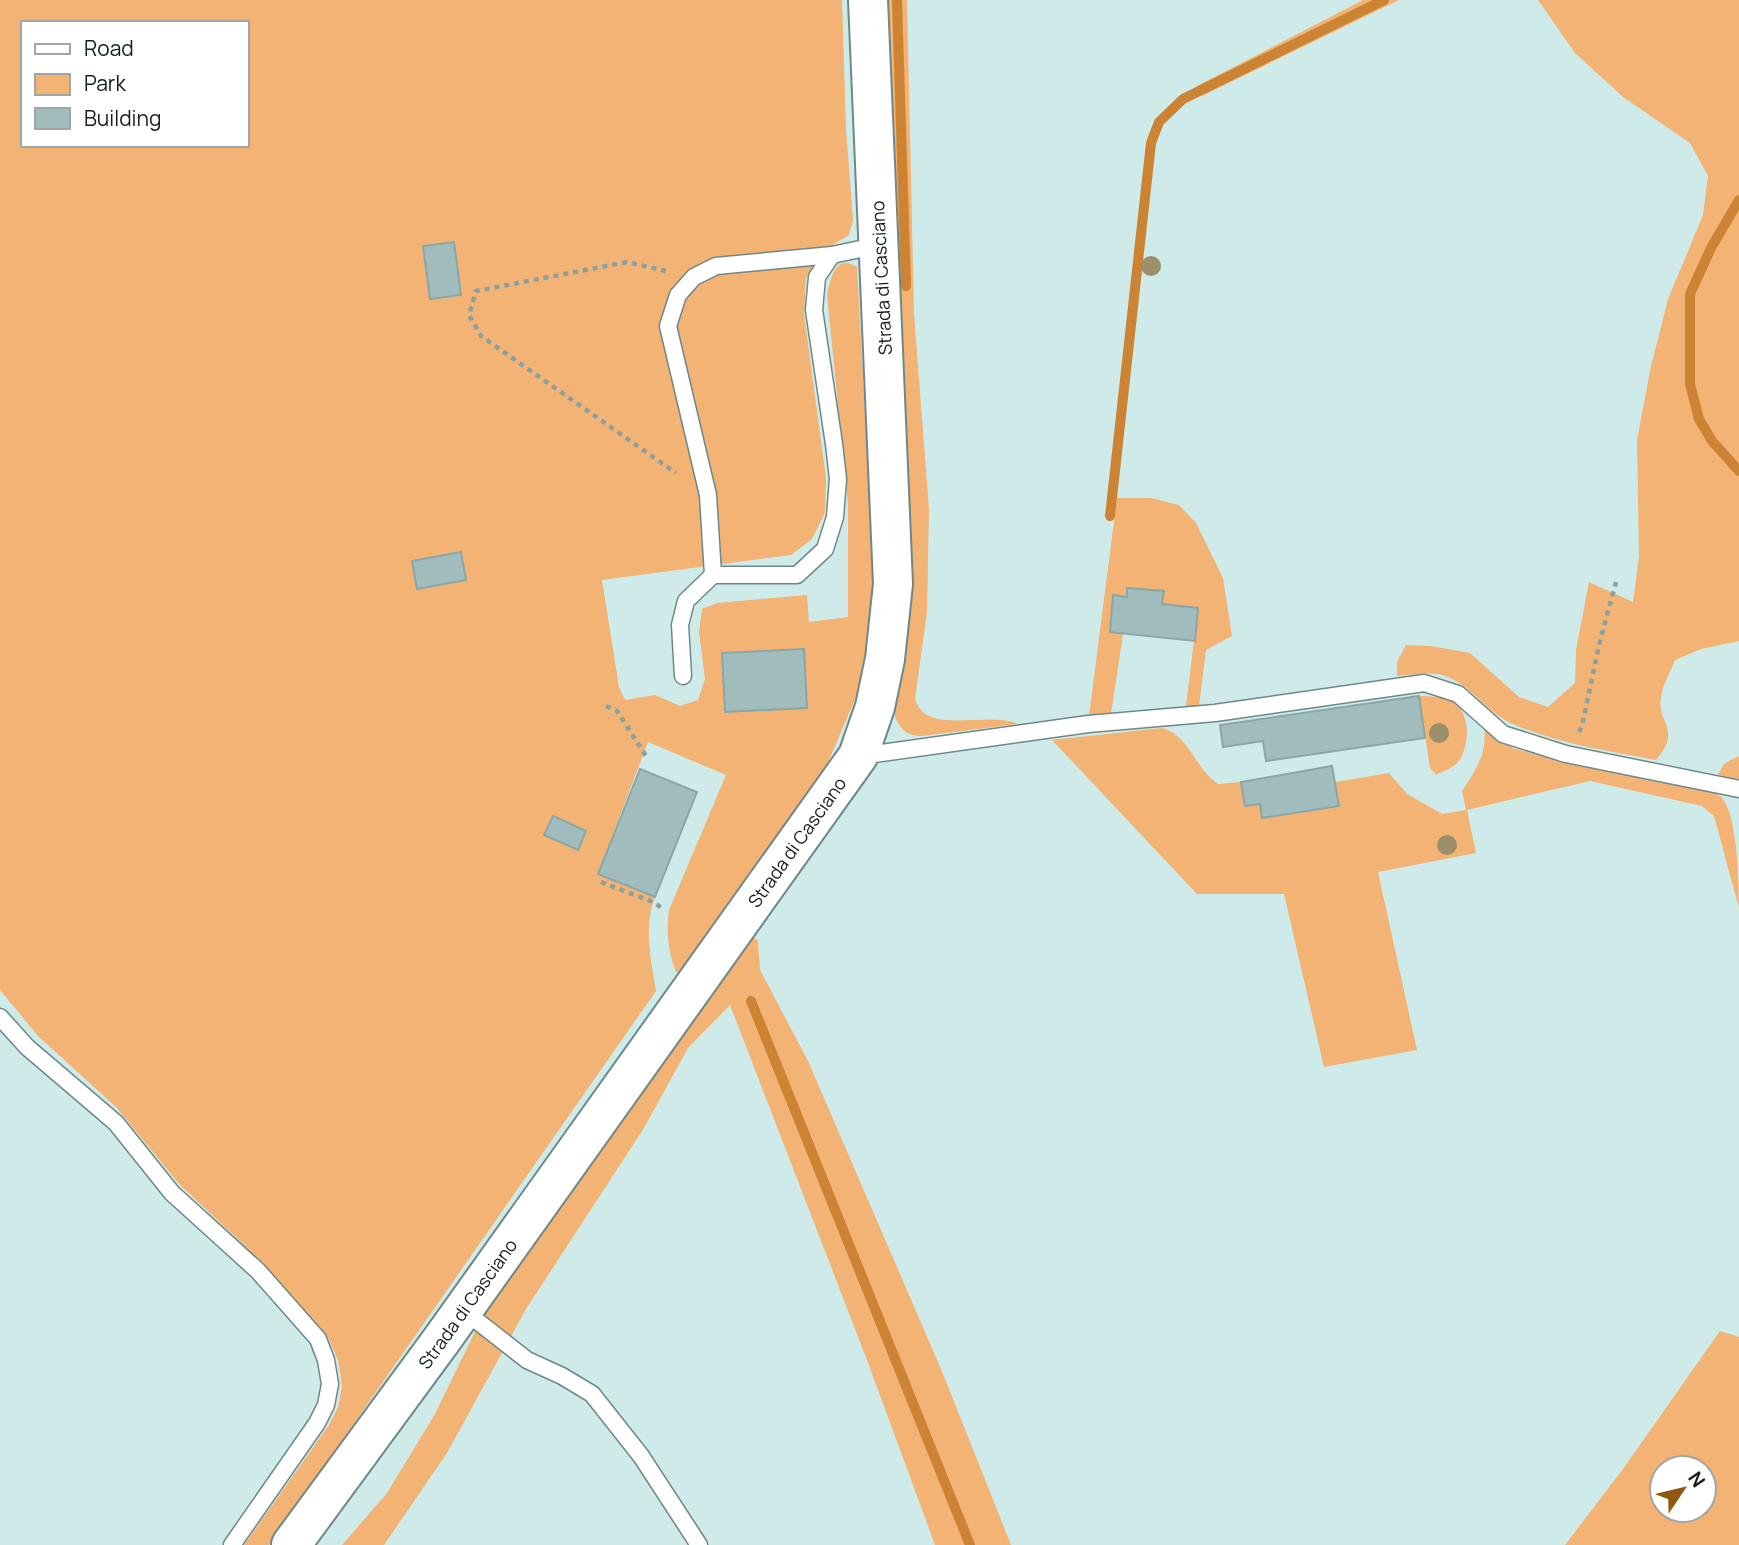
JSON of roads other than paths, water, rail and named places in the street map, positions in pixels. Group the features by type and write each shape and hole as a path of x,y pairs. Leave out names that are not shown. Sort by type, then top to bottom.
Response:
{"street":[{"name":"Strada di Casciano","path":"291,1545 463,1310 858,756 878,695 885,659 893,584 868,0"}],"lane":[{"path":"713,575 708,495 668,326 678,295 694,277 716,266 832,255 879,245"},
{"path":"683,676 680,625 686,601 713,575 797,575 824,549 835,517 838,479 814,310 817,277 832,255"},
{"path":"858,756 1088,724 1214,713 1424,684 1458,694 1503,734 1566,754 1739,789"},
{"path":"0,1017 27,1047 116,1123 172,1193 258,1271 318,1339 326,1360 330,1384 326,1405 317,1423 232,1545"},
{"path":"463,1310 527,1360 592,1394 641,1456 699,1545"}],"waterway":[{"path":"897,0 906,286"},
{"path":"1110,516 1151,143 1159,122 1183,99 1384,0"},
{"path":"1739,200 1711,248 1690,294 1690,384 1699,419 1712,441 1739,471"},
{"path":"751,1001 970,1545"}]}
